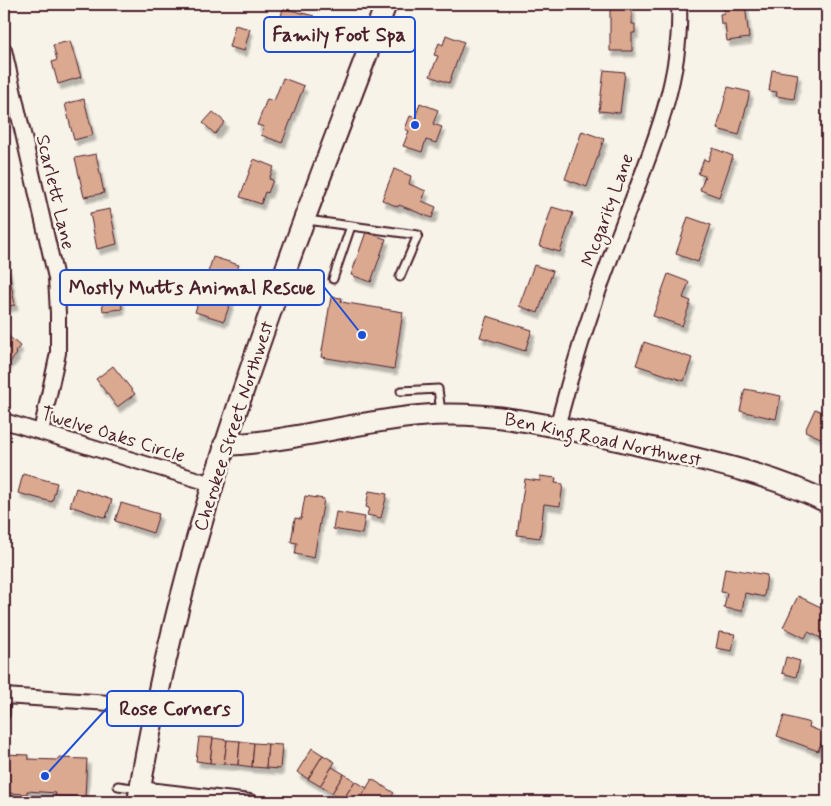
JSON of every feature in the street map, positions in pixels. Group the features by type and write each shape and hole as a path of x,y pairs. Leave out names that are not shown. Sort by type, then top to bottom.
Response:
{"main road":[{"name":"Cherokee Street Northwest","path":"139,796 155,706 172,629 224,445 304,220 386,4"},
{"name":"Ben King Road Northwest","path":"224,445 266,442 398,418 442,415 505,418 557,427 748,472 790,486 827,502"}],"street":[{"name":"Mcgarity Lane","path":"557,427 607,266 669,97 676,64 679,4"},
{"name":"Scarlett Lane","path":"4,50 56,278 58,353 41,432"},
{"name":"Twelve Oaks Circle","path":"4,421 212,484"},
{"path":"5,696 155,706"},
{"path":"139,796 250,802"}],"lane":[{"path":"304,220 418,235 400,277"},
{"path":"332,278 352,226"},
{"path":"402,391 438,389 442,415"},
{"path":"5,696 5,715"},
{"path":"118,786 139,796"}],"building":[{"path":"723,4 745,4 749,38 727,41 725,24 721,24 720,14 724,13"},
{"path":"283,8 314,16 310,33 287,27 288,23 280,21"},
{"path":"610,8 632,8 632,24 635,24 635,33 632,33 632,51 610,51"},
{"path":"235,25 250,29 244,51 229,47"},
{"path":"446,35 464,42 449,83 430,76 438,56 434,55 439,43 443,45"},
{"path":"70,41 81,77 58,84 52,62 57,60 53,45"},
{"path":"604,70 625,72 620,113 599,111"},
{"path":"772,70 798,74 794,99 776,96 777,92 769,91"},
{"path":"283,78 304,86 282,143 261,135 264,127 257,125 267,99 274,101"},
{"path":"728,87 750,92 739,135 717,129"},
{"path":"84,99 93,135 74,140 65,104"},
{"path":"420,103 438,110 433,124 442,127 436,143 426,140 422,152 403,146 409,131 405,129 410,116 415,118"},
{"path":"213,112 225,122 215,134 203,123"},
{"path":"582,131 604,139 587,187 565,179"},
{"path":"713,148 733,156 719,197 700,190 705,176 698,174 704,159 708,161"},
{"path":"96,154 104,193 84,197 75,158"},
{"path":"254,159 274,167 269,179 273,180 268,193 265,192 261,204 240,197"},
{"path":"394,169 411,176 409,184 426,191 422,201 436,207 432,218 382,200"},
{"path":"552,207 573,213 560,252 539,246"},
{"path":"110,209 117,244 97,249 90,213"},
{"path":"688,217 711,225 698,262 676,254"},
{"path":"366,232 386,239 371,282 351,275"},
{"path":"213,257 239,265 233,281 237,283 224,321 195,312"},
{"path":"534,265 553,271 538,313 519,306"},
{"path":"8,268 15,305 4,307 4,269"},
{"path":"118,270 122,309 103,311 99,272"},
{"path":"668,274 689,282 683,298 691,301 682,326 653,316"},
{"path":"331,297 342,298 341,302 403,312 394,369 321,357"},
{"path":"487,316 532,330 525,351 480,337"},
{"path":"4,334 20,346 15,352 17,354 4,369"},
{"path":"644,342 692,358 684,381 636,365"},
{"path":"113,366 135,394 117,407 96,379"},
{"path":"745,389 781,396 776,419 740,411"},
{"path":"815,409 827,414 827,441 805,431"},
{"path":"23,474 57,483 52,502 18,493"},
{"path":"540,476 556,478 555,483 563,484 560,506 544,504 540,538 517,535 525,479 540,481"},
{"path":"76,488 112,500 106,518 70,506"},
{"path":"369,491 387,494 381,518 367,515 369,508 366,507"},
{"path":"305,496 324,499 314,558 295,554 297,543 291,542 295,518 301,519"},
{"path":"121,503 159,514 153,533 115,521"},
{"path":"336,512 365,517 362,534 333,529"},
{"path":"725,568 767,575 764,597 745,593 742,611 724,608 727,593 721,592"},
{"path":"798,596 827,610 827,641 808,632 805,638 783,627"},
{"path":"719,632 735,634 732,651 716,648"},
{"path":"786,657 800,661 796,677 782,673"},
{"path":"784,716 810,723 809,727 825,733 818,751 777,736"},
{"path":"199,737 213,738 210,763 196,761"},
{"path":"213,738 227,740 224,764 210,763"},
{"path":"227,740 240,741 238,765 224,764"},
{"path":"240,741 254,743 252,767 238,765"},
{"path":"254,743 268,744 266,768 252,767"},
{"path":"268,744 282,745 280,769 266,768"},
{"path":"312,748 323,755 308,779 297,772"},
{"path":"4,754 28,755 28,759 87,759 85,797 55,796 56,793 27,791 27,794 4,793"},
{"path":"323,755 335,762 320,786 308,779"},
{"path":"332,767 344,774 332,793 320,786"},
{"path":"344,774 355,781 343,800 332,793"},
{"path":"372,779 394,793 388,802 358,802"},
{"path":"355,781 367,788 358,802 343,800"}],"place":[{"name":"Family Foot Spa","path":"415,125"},
{"name":"Mostly Mutts Animal Rescue","path":"362,335"},
{"name":"Rose Corners","path":"45,776"}]}
